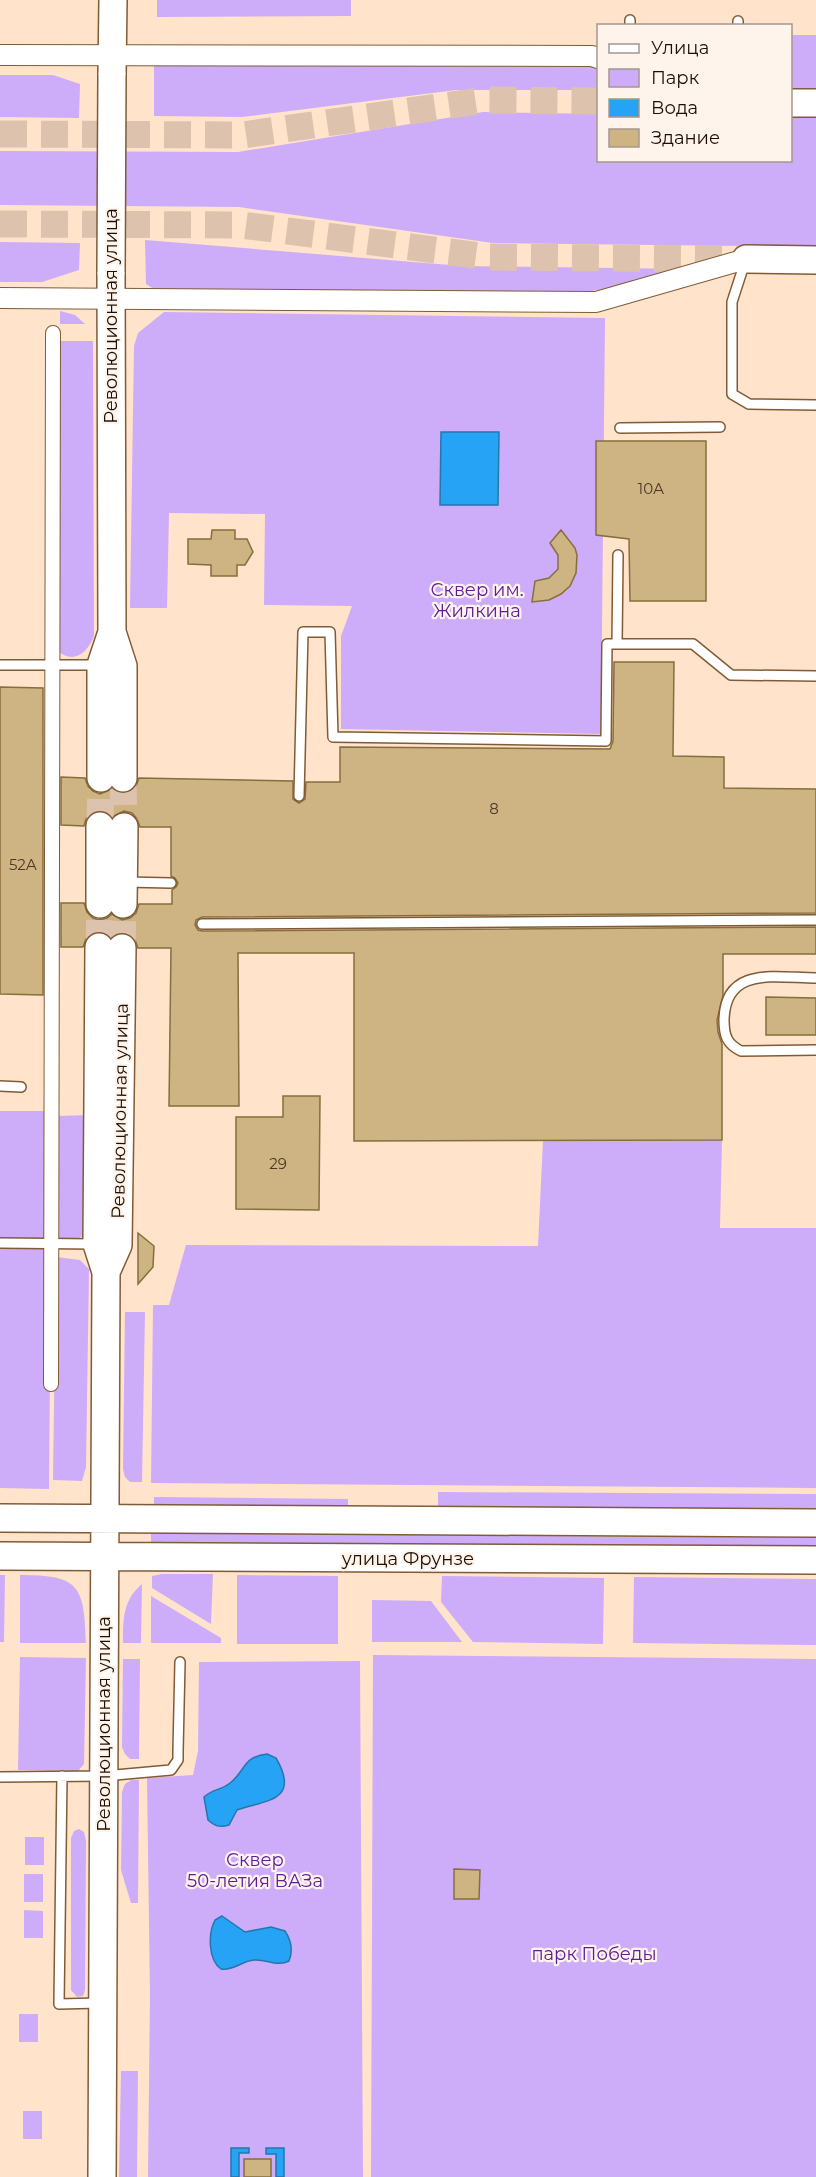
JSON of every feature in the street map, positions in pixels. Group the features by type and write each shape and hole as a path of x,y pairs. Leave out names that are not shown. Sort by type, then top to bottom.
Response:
{"main road":[{"name":"Революционная улица","path":"112,632 101,665 112,778 123,666 112,632 113,0"},
{"path":"792,103 816,103"},
{"path":"746,260 816,260"},
{"path":"112,826 115,896"},
{"name":"Революционная улица","path":"102,2177 106,1272 97,1244 111,948 118,1245 106,1272"},
{"name":"улица Фрунзе","path":"0,1518 816,1524"},
{"name":"улица Фрунзе","path":"0,1556 816,1560"}],"street":[{"path":"0,55 112,65 597,58"},
{"path":"0,298 596,302 746,260"},
{"path":"51,1384 53,333"}],"lane":[{"path":"746,260 732,302 732,394 749,404 816,405"},
{"path":"620,428 720,427"},
{"path":"617,644 618,555"},
{"path":"299,796 303,632 330,632 333,737 606,741 607,644 693,644 731,675 816,676"},
{"path":"0,665 101,665"},
{"path":"115,896 171,883"},
{"path":"202,924 816,920"},
{"path":"816,978 750,978 739,984 729,994 724,1018 725,1035 730,1045 741,1051 816,1050"},
{"path":"0,1086 21,1087"},
{"path":"0,1243 97,1244"},
{"path":"0,1777 104,1776 171,1770 178,1751 180,1662"},
{"path":"62,1776 59,2004 103,2003"}],"green space":[{"path":"157,0 351,0 351,16 157,17"},
{"path":"792,35 816,35 816,92 792,91"},
{"path":"154,63 586,64 597,68 597,90 456,90 242,117 154,116"},
{"path":"0,75 53,75 80,84 79,118 0,117"},
{"path":"483,112 597,114 597,162 792,162 792,117 816,117 816,247 493,243 239,207 0,205 0,151 238,152"},
{"path":"145,240 462,266 684,269 633,284 579,293 157,291 146,284"},
{"path":"0,242 80,243 79,270 42,282 0,282"},
{"path":"60,311 75,315 85,324 60,324"},
{"name":"Сквер им. Жилкина","path":"164,312 605,318 601,734 341,729 341,636 352,606 264,605 265,514 169,513 167,608 130,608 134,346 138,333"},
{"path":"59,341 93,341 94,636 88,647 75,657 58,651"},
{"path":"0,1111 52,1111 49,1489 0,1488"},
{"path":"91,1115 84,1235 76,1240 56,1240 57,1116"},
{"path":"722,1140 720,1228 816,1228 816,1488 151,1483 153,1305 169,1305 186,1245 538,1246 543,1141"},
{"path":"56,1257 80,1260 89,1269 86,1467 82,1481 53,1480"},
{"path":"125,1312 145,1312 142,1482 130,1482 125,1477 123,1469"},
{"path":"438,1492 816,1494 816,1509 438,1508"},
{"path":"154,1497 348,1499 348,1507 154,1505"},
{"path":"151,1533 816,1538 816,1552 151,1547"},
{"path":"213,1574 211,1624 152,1588 152,1576"},
{"path":"0,1575 5,1575 4,1642 0,1642"},
{"path":"20,1575 55,1578 67,1581 75,1588 83,1608 86,1643 20,1643"},
{"path":"237,1575 338,1576 338,1644 237,1644"},
{"path":"442,1576 604,1578 603,1644 473,1642 441,1602"},
{"path":"634,1577 816,1579 816,1645 633,1643"},
{"path":"142,1584 141,1643 123,1643 125,1610 131,1597"},
{"path":"151,1596 221,1638 221,1643 151,1643"},
{"path":"372,1600 431,1601 462,1642 372,1642"},
{"name":"парк Победы","path":"373,1655 816,1659 816,2177 371,2177"},
{"path":"20,1657 86,1658 84,1764 78,1771 18,1770"},
{"path":"123,1659 140,1659 139,1759 130,1759 122,1747"},
{"name":"Сквер 50-летия ВАЗа","path":"360,1661 363,2177 148,2177 150,1996 147,1778 193,1775 198,1751 199,1662"},
{"path":"131,1780 139,1780 138,1903 131,1903 121,1870 122,1792 125,1784"},
{"path":"79,1829 84,1832 86,1841 85,1990 83,1996 77,1997 71,1990 71,1838 74,1831"},
{"path":"25,1837 44,1837 44,1865 25,1865"},
{"path":"24,1874 43,1874 43,1902 24,1902"},
{"path":"24,1910 43,1911 43,1938 24,1938"},
{"path":"19,2014 38,2014 38,2042 19,2042"},
{"path":"121,2071 138,2071 137,2177 119,2177"},
{"path":"23,2111 42,2111 42,2139 23,2139"}],"water":[{"path":"441,432 499,432 498,505 440,505"},
{"path":"267,1754 276,1758 283,1772 285,1783 282,1791 269,1800 237,1810 229,1825 217,1826 208,1820 204,1797 230,1783 253,1758"},
{"path":"222,1916 245,1932 271,1927 285,1931 291,1946 289,1961 280,1963 254,1960 230,1969 221,1969 214,1959 210,1939 215,1920"},
{"path":"231,2148 249,2148 249,2153 239,2153 239,2177 231,2177"},
{"path":"266,2148 284,2148 284,2177 276,2177 276,2154 266,2154"}],"building":[{"path":"596,441 706,441 706,601 630,601 629,539 596,535"},
{"path":"212,530 235,530 235,539 247,539 253,552 245,565 237,565 237,576 211,576 211,565 188,564 188,539 211,539"},
{"path":"561,530 575,548 576,573 570,586 561,594 549,600 532,602 535,581 549,578 558,569 558,555 550,543"},
{"path":"614,662 674,662 673,756 724,757 724,788 816,789 816,913 202,917 196,920 195,925 198,930 202,931 816,927 816,954 723,954 723,996 717,1020 722,1044 722,1140 354,1141 354,953 238,953 239,1106 169,1106 171,948 138,948 130,934 122,932 111,937 99,931 86,939 83,947 61,947 61,903 84,903 87,912 99,920 112,914 122,920 130,918 136,913 139,904 172,904 172,890 178,883 171,876 171,827 140,827 132,813 124,811 112,817 101,810 92,813 86,819 84,826 61,825 61,777 85,778 88,786 100,794 112,789 122,794 130,792 136,786 139,778 293,781 293,799 299,803 305,799 306,782 340,782 340,747 610,749 613,741"},
{"path":"0,687 43,688 43,995 0,994"},
{"path":"766,997 816,998 816,1035 766,1035"},
{"path":"283,1096 320,1096 319,1210 236,1209 236,1117 283,1117"},
{"path":"138,1233 154,1246 153,1267 138,1284"},
{"path":"454,1869 480,1870 479,1899 454,1899"},
{"path":"244,2159 271,2159 271,2177 244,2177"}],"tunnel":[{"path":"0,134 243,135 486,100 597,101"},
{"path":"0,224 242,225 489,257 746,259"},
{"path":"100,826 101,778"},
{"path":"123,778 124,827"},
{"path":"99,947 100,904"},
{"path":"122,948 123,904"}]}
